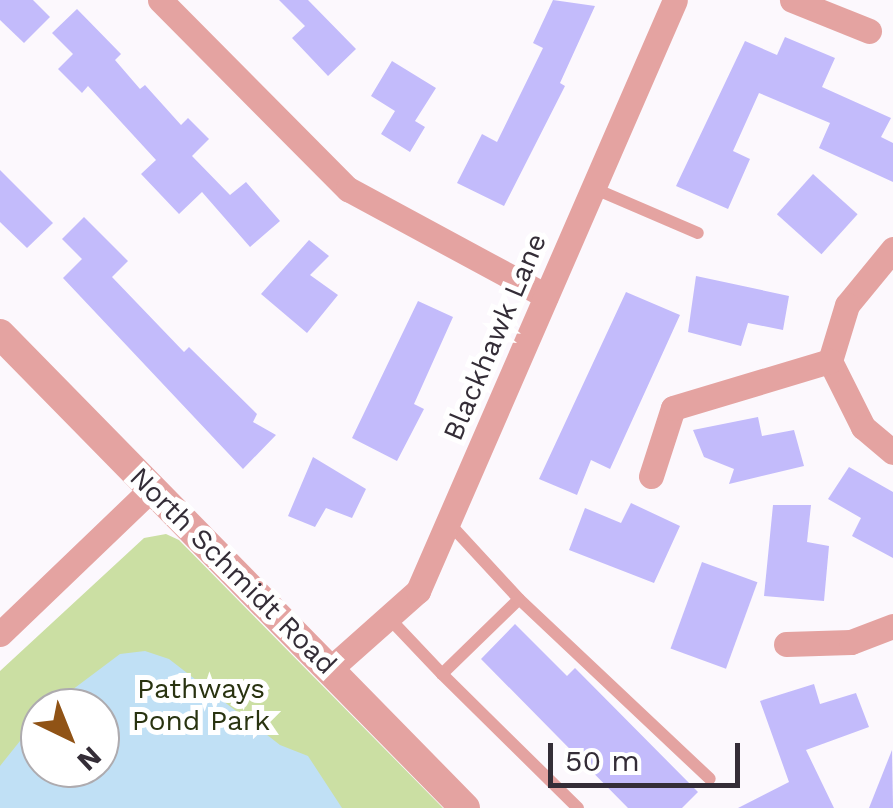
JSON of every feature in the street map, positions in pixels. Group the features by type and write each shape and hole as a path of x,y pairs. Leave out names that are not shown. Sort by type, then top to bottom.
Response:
{"street":[{"path":"160,0 348,188 546,296"},
{"name":"Blackhawk Lane","path":"330,669 418,590 676,0"},
{"path":"792,0 869,31"},
{"path":"893,248 848,305 830,361 863,427 893,452"},
{"name":"North Schmidt Road","path":"0,334 465,808"},
{"path":"651,476 674,408 830,361"},
{"path":"0,634 152,489"},
{"path":"786,644 851,642 893,626"}],"lane":[{"path":"593,188 698,232"},
{"path":"448,522 518,599 710,779"},
{"path":"442,674 518,599"},
{"path":"388,617 578,808"}],"green space":[{"name":"Pathways Pond Park","path":"166,534 179,540 443,808 0,808 0,671 144,538"}],"water":[{"path":"145,651 169,659 280,745 308,756 342,808 0,808 0,766 20,741 20,788 120,788 120,688 75,688 120,654"}],"building":[{"path":"0,0 33,0 50,17 24,43 0,20"},
{"path":"279,0 308,0 356,49 328,76 292,38 305,26"},
{"path":"553,0 595,6 560,83 565,86 504,206 457,183 482,134 497,142 543,48 533,43"},
{"path":"77,9 121,54 115,60 140,89 145,85 181,125 188,118 209,139 192,156 230,195 246,182 280,221 250,247 202,192 179,214 141,174 156,160 88,86 82,93 58,69 73,54 52,33"},
{"path":"785,37 835,58 822,87 891,118 881,137 893,143 893,182 819,148 830,123 759,93 733,151 750,159 728,209 676,186 745,41 777,55"},
{"path":"392,61 436,88 415,121 425,127 410,152 381,134 395,111 371,96"},
{"path":"0,170 53,223 27,248 0,222"},
{"path":"813,174 858,214 821,254 777,214"},
{"path":"84,217 128,261 112,277 184,352 189,347 257,414 253,422 276,435 243,469 63,278 82,259 62,239"},
{"path":"309,240 329,256 310,275 338,295 307,333 261,294"},
{"path":"696,276 789,296 783,330 748,323 741,346 688,332"},
{"path":"626,292 680,315 610,469 591,460 577,495 539,479"},
{"path":"418,301 453,317 414,404 424,409 397,461 352,438"},
{"path":"758,417 762,436 794,430 804,466 729,484 734,469 704,457 693,430"},
{"path":"313,457 366,489 352,518 326,508 315,527 288,516"},
{"path":"849,467 893,492 893,558 852,536 861,518 828,499"},
{"path":"631,503 680,526 654,583 569,550 585,508 621,523"},
{"path":"773,505 811,505 807,542 829,546 824,601 764,596"},
{"path":"702,562 757,582 726,669 671,648"},
{"path":"515,624 567,676 575,668 698,792 682,808 628,808 481,659"},
{"path":"814,684 820,704 856,693 869,727 806,750 834,808 738,808 789,782 760,701"},
{"path":"892,750 893,808 869,808"}]}
